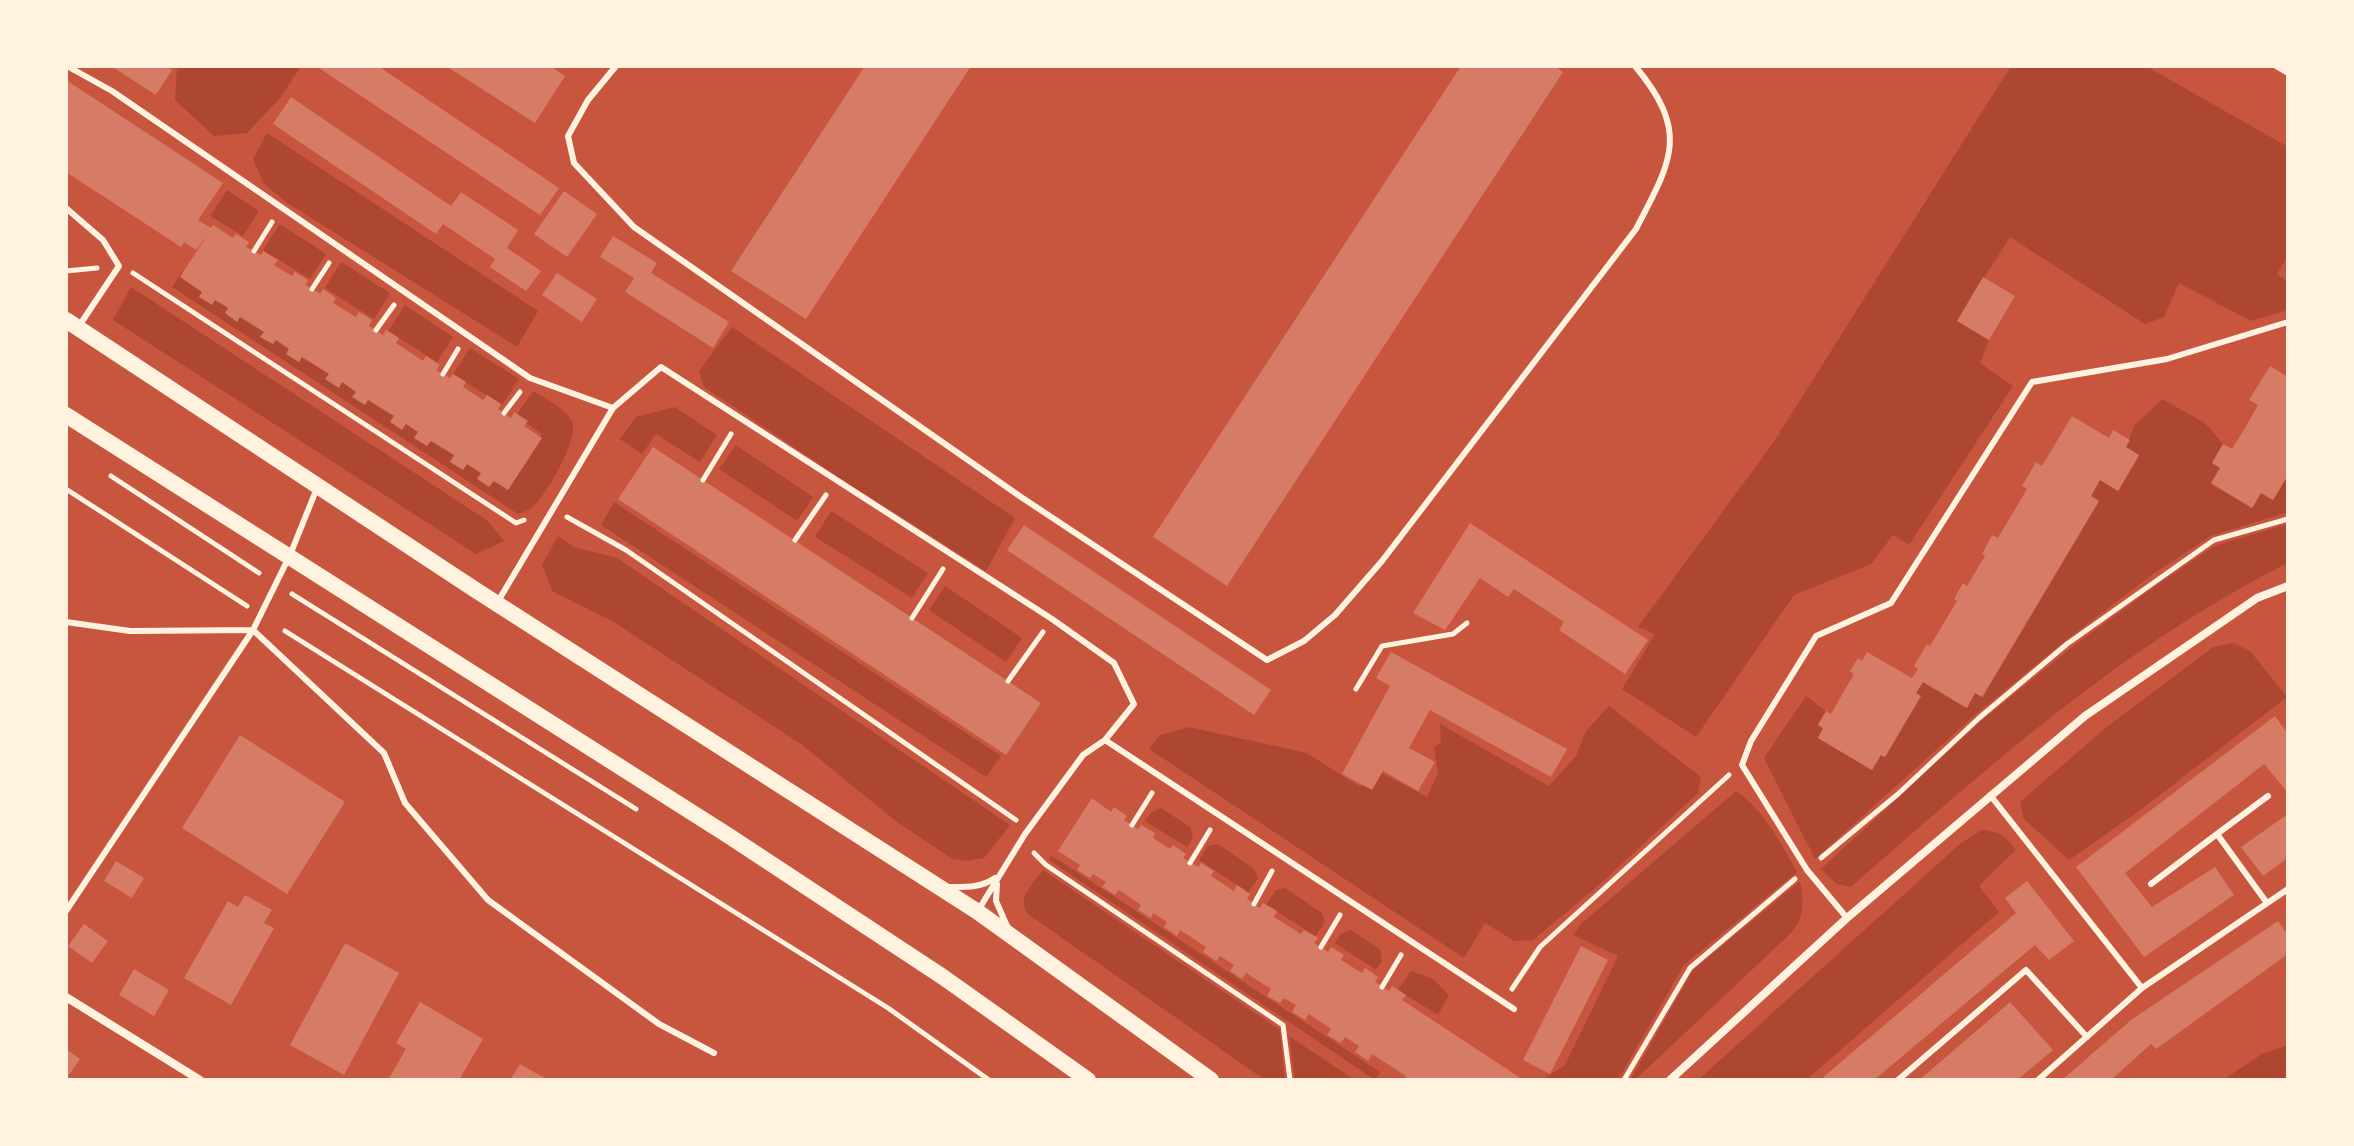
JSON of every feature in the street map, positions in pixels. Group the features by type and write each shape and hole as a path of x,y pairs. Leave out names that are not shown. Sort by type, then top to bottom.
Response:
{"main road":[{"path":"72,324 497,603 978,912 1211,1080"},
{"path":"66,415 742,844 943,977 1088,1080"}],"street":[{"path":"1670,1080 1847,918 2085,716 2257,598 2288,586"},
{"path":"66,997 200,1080"}],"lane":[{"path":"67,66 112,91 530,378 613,408"},
{"path":"616,66 588,100 568,136 574,163 634,227 1021,497 1267,660 1304,641 1335,615 1382,561 1636,229 1666,171 1671,129 1656,91 1635,66"},
{"path":"2276,66 2288,73"},
{"path":"66,208 103,240 119,266 72,324"},
{"path":"1847,918 1807,870 1742,765 1751,741 1816,636 1891,603 2032,382 2167,359 2288,322"},
{"path":"497,603 613,408 661,367 1052,619 1114,663 1134,704 1105,740 1083,755 1025,834 978,912"},
{"path":"66,911 253,630 290,555 319,485"},
{"path":"66,622 130,631 253,630 384,753 405,803 488,900 659,1024 714,1053"},
{"path":"1105,740 1514,1009"},
{"path":"1990,795 2142,988"},
{"path":"2151,884 2268,796"},
{"path":"2217,834 2267,903"},
{"path":"938,887 987,884 1000,875"},
{"path":"1000,875 996,901 1012,936"},
{"path":"2038,1080 2142,988 2288,889"},
{"path":"1898,1080 2026,970 2087,1037"}],"path":[{"path":"254,251 281,207"},
{"path":"312,289 340,247"},
{"path":"66,271 74,269"},
{"path":"376,330 403,291"},
{"path":"443,374 467,335"},
{"path":"703,480 740,419"},
{"path":"105,472 274,583 637,810"},
{"path":"795,540 836,481"},
{"path":"66,489 703,895 888,1008 989,1080"},
{"path":"1624,1080 1690,968 1898,794 1979,718 2067,644 2214,540 2288,519"},
{"path":"912,618 952,555"},
{"path":"1008,681 1052,619"},
{"path":"1356,689 1382,646 1453,634 1467,623"},
{"path":"1503,1002 1540,947 1719,782 1742,765"},
{"path":"1132,825 1161,778"},
{"path":"986,799 1014,817 1037,858 1046,865 1283,1025 1290,1080"},
{"path":"1190,863 1219,815"},
{"path":"1254,904 1280,856"},
{"path":"1321,947 1348,900"},
{"path":"1382,987 1411,941"}],"shaded area":[{"path":"177,66 301,66 281,97 247,133 214,136 175,100"},
{"path":"2011,66 2146,66 2288,147 2288,255 2277,274 2288,282 2288,310 2251,321 2179,283 2164,317 2145,324 2010,237 1957,321 1989,340 1980,363 2013,386 1909,545 1893,535 1871,564 1794,595 1696,737 1622,689 1655,634 1638,627 1773,443"},
{"path":"267,133 538,311 517,347 289,204 264,184 253,159"},
{"path":"227,190 259,211 243,236 210,216"},
{"path":"280,224 326,254 310,279 263,250"},
{"path":"341,262 390,293 374,319 325,288"},
{"path":"182,272 507,487 542,434 516,416 533,391 560,408 572,422 571,440 560,466 534,506 518,514 172,287"},
{"path":"131,287 488,521 504,541 476,554 113,320"},
{"path":"405,305 453,337 437,362 388,331"},
{"path":"732,327 1015,518 986,571 704,387 699,371"},
{"path":"470,348 519,379 502,405 453,374"},
{"path":"2162,399 2205,423 2223,444 2212,463 2220,468 2211,484 2252,508 2261,493 2273,500 2288,475 2288,512 2211,536 2153,574 1975,715 1815,859 1764,758 1806,696 1826,711 1818,724 1823,728 1818,738 1871,770 1881,755 1885,757 1921,696 1916,693 1923,682 1966,708 1975,693 1983,697 2099,501 2091,496 2100,480 2119,490 2139,456 2126,447 2134,426"},
{"path":"675,407 717,435 700,462 656,434 642,454 620,439 636,417"},
{"path":"736,445 813,497 797,521 719,469"},
{"path":"614,502 1001,756 986,777 601,525"},
{"path":"831,511 928,573 912,598 815,537"},
{"path":"2288,524 2288,563 2170,631 2114,670 2006,753 1851,887 1837,884 1821,869 1981,721 2072,647 2214,546"},
{"path":"558,536 574,547 617,558 1010,825 984,858 968,861 952,859 897,822 801,744 612,621 553,592 542,565"},
{"path":"945,586 1022,638 1006,662 929,610"},
{"path":"2233,643 2250,651 2287,697 2139,811 2069,860 2024,819 2020,802 2103,730 2213,647"},
{"path":"1609,706 1701,777 1698,793 1599,885 1533,940 1514,941 1485,923 1464,958 1149,749 1160,735 1189,727 1307,753 1360,787 1374,769 1427,797 1438,773 1434,748 1441,742 1440,724 1549,786 1576,756 1586,731"},
{"path":"1736,791 1764,818 1797,872 1684,965 1618,1080 1542,1080 1565,1065 1618,956 1573,935 1582,923"},
{"path":"1161,808 1190,827 1193,838 1187,847 1145,821 1152,812"},
{"path":"1982,830 2002,836 2016,850 1979,886 1999,912 1806,1080 1698,1080 1961,843"},
{"path":"1218,844 1254,869 1258,878 1248,892 1199,860 1208,846"},
{"path":"1051,855 1380,1072 1375,1080 1049,860"},
{"path":"1043,870 1280,1030 1285,1080 1265,1080 1028,914 1025,897"},
{"path":"1800,881 1802,909 1791,933 1635,1080 1630,1080 1693,970"},
{"path":"1285,888 1322,913 1325,922 1316,936 1266,905 1276,890"},
{"path":"1351,930 1380,949 1382,961 1376,970 1335,943 1341,934"},
{"path":"1411,971 1433,979 1449,995 1438,1015 1398,990"},
{"path":"1289,1036 1355,1080 1295,1080"},
{"path":"2288,1045 2288,1080 2223,1080 2262,1054"}],"building":[{"path":"111,66 165,66 172,70 156,95"},
{"path":"316,66 378,66 559,188 540,215"},
{"path":"446,66 550,66 565,76 535,123"},
{"path":"865,66 971,66 806,319 731,271"},
{"path":"1461,66 1554,66 1563,72 1227,586 1153,537"},
{"path":"66,80 223,183 198,220 211,228 213,225 233,238 236,234 249,242 246,247 261,255 263,251 278,260 274,265 292,276 295,272 308,280 306,285 320,294 323,289 336,298 333,303 356,317 359,312 372,320 369,326 383,335 386,330 399,338 396,343 423,361 426,356 440,365 436,370 450,378 453,374 466,382 463,387 483,400 487,395 501,404 498,409 511,418 514,412 528,421 524,426 542,438 508,490 494,481 489,487 477,479 481,473 467,464 463,470 450,462 454,455 431,441 427,446 414,438 418,432 406,424 402,430 390,422 394,416 368,400 365,405 352,397 356,392 342,382 339,388 325,379 329,374 302,357 299,362 286,354 289,349 276,340 273,344 260,337 264,332 240,317 237,322 225,313 228,308 215,300 212,305 199,297 202,292 180,277 208,234 196,250 184,242 181,247 66,172"},
{"path":"291,97 451,206 461,192 518,230 507,248 541,271 526,291 490,267 495,259 443,224 436,234 273,124"},
{"path":"564,191 597,214 567,257 534,234"},
{"path":"613,236 657,263 651,273 729,322 713,348 625,292 634,278 600,257"},
{"path":"557,273 597,299 582,322 542,295"},
{"path":"1983,277 2015,296 1989,340 1957,321"},
{"path":"2270,366 2288,377 2288,475 2273,500 2261,493 2252,508 2211,483 2220,468 2212,463 2223,444 2232,449 2245,428 2258,405 2249,400"},
{"path":"2072,416 2109,438 2113,430 2130,440 2126,447 2139,455 2118,491 2100,480 2091,496 2099,501 1982,697 1975,693 1967,708 1923,682 1916,693 1921,696 1885,757 1881,755 1872,770 1818,738 1823,728 1818,725 1826,711 1831,714 1854,674 1850,671 1858,658 1862,661 1867,652 1912,678 1918,669 1914,666 1957,601 1954,599 1963,583 1967,586 1985,556 1982,554 1992,535 1998,538 2027,489 2022,486 2036,462 2042,466"},
{"path":"653,447 1041,703 1006,755 618,499"},
{"path":"1470,523 1648,640 1625,674 1559,630 1564,622 1514,589 1508,597 1480,578 1445,630 1413,613"},
{"path":"1024,525 1271,690 1254,715 1007,550"},
{"path":"1391,652 1567,749 1551,777 1430,710 1409,748 1435,762 1418,791 1383,771 1372,790 1342,774 1390,686 1376,678"},
{"path":"2275,716 2288,734 2288,793 2264,764 2125,873 2152,907 2215,867 2234,895 2144,957 2076,867"},
{"path":"240,735 345,802 287,894 182,828"},
{"path":"1092,798 1111,812 1114,807 1127,816 1124,820 1138,829 1141,825 1155,833 1153,838 1170,849 1173,845 1186,854 1183,858 1198,867 1201,863 1214,871 1211,876 1234,891 1237,885 1250,894 1247,899 1260,908 1263,903 1277,911 1274,917 1301,934 1304,930 1318,938 1314,943 1328,952 1331,947 1344,955 1341,960 1362,973 1365,968 1378,977 1375,982 1389,991 1392,986 1406,995 1402,1000 1519,1077 1517,1080 1403,1080 1406,1076 1372,1054 1368,1061 1355,1052 1359,1046 1345,1037 1341,1043 1327,1035 1331,1029 1309,1014 1305,1020 1292,1012 1296,1005 1284,998 1280,1003 1267,996 1271,989 1246,973 1242,979 1230,971 1234,965 1220,956 1216,961 1203,952 1206,947 1180,930 1177,936 1164,927 1167,922 1153,913 1151,918 1138,910 1141,905 1119,890 1115,895 1102,887 1106,882 1093,874 1090,878 1077,870 1080,865 1058,851"},
{"path":"2288,814 2288,858 2263,876 2241,847"},
{"path":"116,861 144,878 132,898 104,881"},
{"path":"2027,881 2074,941 2049,960 2035,945 1874,1080 1820,1080 2016,913 2005,898"},
{"path":"245,895 272,910 264,923 274,928 231,1005 184,978 228,901 238,907"},
{"path":"2278,921 2288,935 2288,954 2156,1049 2151,1044 2111,1080 2062,1080 2131,1020"},
{"path":"84,924 108,941 92,963 68,946"},
{"path":"345,943 399,973 344,1075 290,1045"},
{"path":"1581,946 1608,960 1550,1074 1523,1060"},
{"path":"134,969 169,990 154,1016 119,995"},
{"path":"420,1002 483,1039 459,1080 388,1080 406,1049 396,1043"},
{"path":"2010,1002 2053,1050 2017,1080 1919,1080"},
{"path":"66,1049 80,1059 66,1079"},
{"path":"520,1064 548,1080 510,1080"}]}
